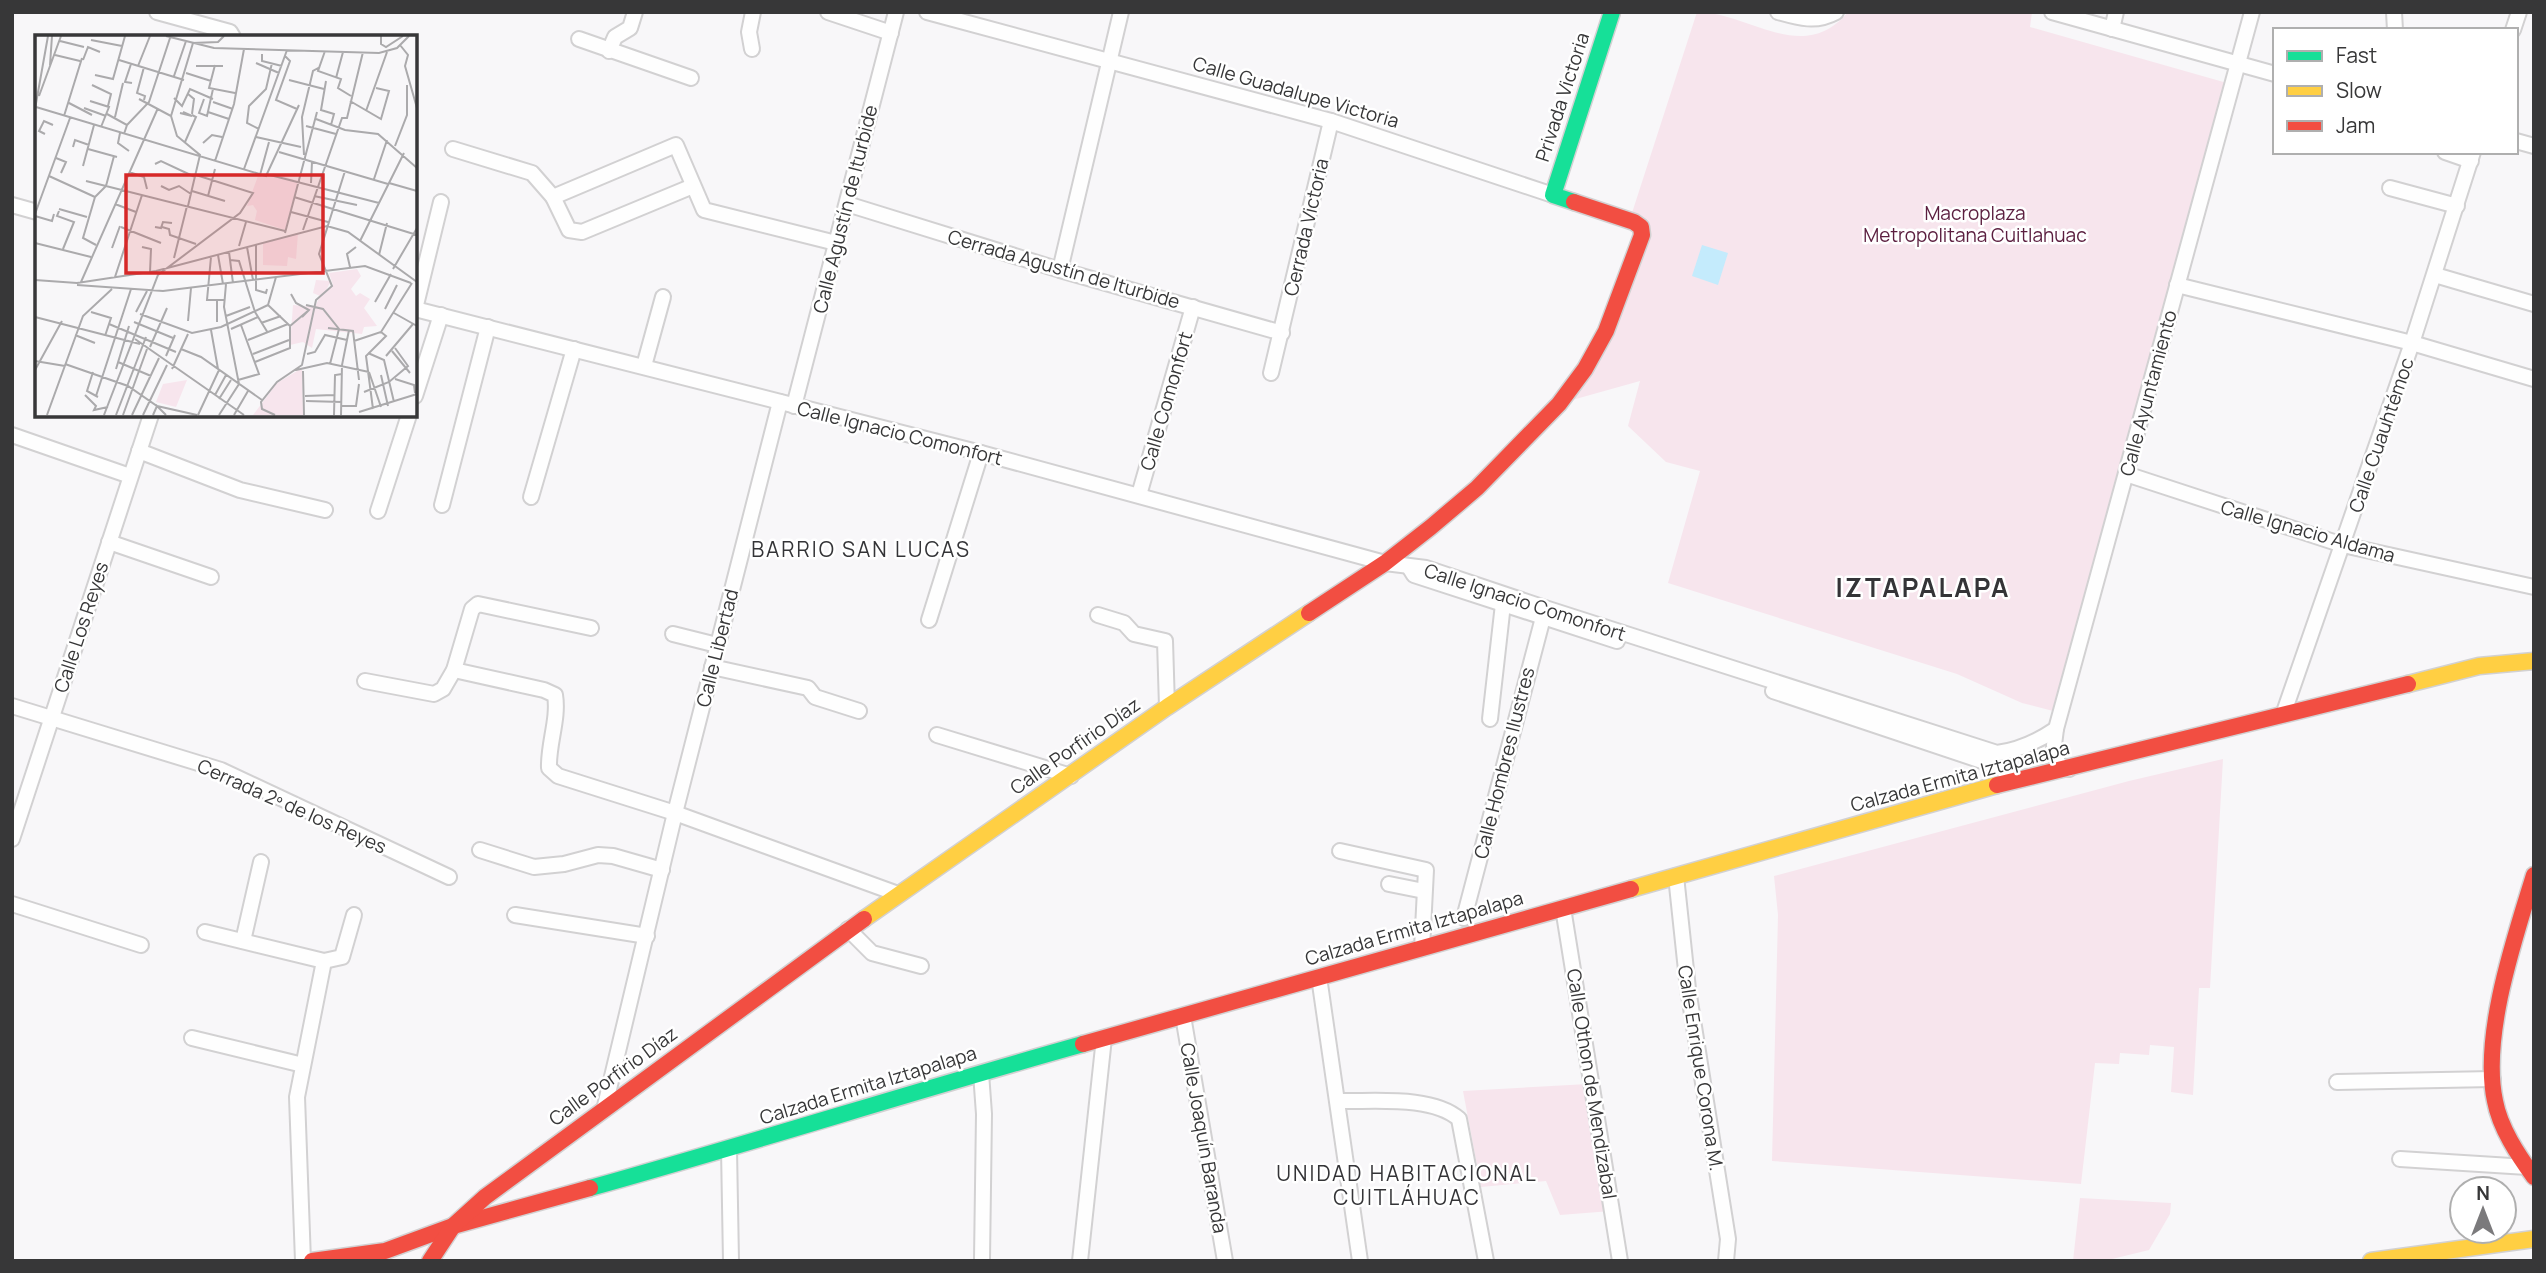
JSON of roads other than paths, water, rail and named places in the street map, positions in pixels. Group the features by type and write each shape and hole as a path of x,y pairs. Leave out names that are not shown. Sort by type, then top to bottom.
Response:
{"main road":[{"name":"Privada Victoria","path":"1553,195 1612,12"},
{"name":"Calle Guadalupe Victoria","path":"1553,195 1634,222 1641,227 1642,235"},
{"name":"Calle Porfirio Díaz","path":"453,1226 485,1197 848,929 1167,707 1385,563 1477,488 1559,404 1586,369 1606,331 1642,235"},
{"name":"Calzada Ermita Iztapalapa","path":"312,1261 385,1251 453,1226 729,1149 981,1073 2018,779 2069,769 2479,666 2534,661"},
{"path":"2530,1172 2496,1105 2493,1030 2502,982 2534,875"},
{"path":"430,1261 453,1226"},
{"path":"2371,1261 2534,1239"}],"street":[{"path":"157,12 230,32 232,35"},
{"path":"609,51 615,37 630,28 635,12"},
{"path":"752,49 749,32 754,12"},
{"path":"828,12 891,33"},
{"name":"Calle Agustín de Iturbide","path":"787,404 847,204 896,12"},
{"name":"Calle Guadalupe Victoria","path":"927,12 1331,121 1553,195"},
{"path":"1060,270 1121,12"},
{"path":"1778,12 1808,19 1828,17 1836,12"},
{"path":"2052,12 2273,74"},
{"path":"2112,29 2116,12"},
{"name":"Calle Ayuntamiento","path":"2069,769 2058,764 2054,745 2056,729 2252,12"},
{"path":"579,39 691,78"},
{"name":"Cerrada Victoria","path":"1282,333 1331,121"},
{"path":"553,197 676,145 704,210 836,243"},
{"path":"453,149 532,173 553,197 569,230 582,232 693,186"},
{"name":"Calle Cuauhtémoc","path":"2283,715 2435,275 2472,156"},
{"path":"2390,188 2457,206"},
{"path":"416,305 441,202"},
{"name":"Cerrada Agustín de Iturbide","path":"847,204 1060,270 1282,333"},
{"path":"12,205 35,211"},
{"path":"2435,275 2534,304"},
{"path":"2177,285 2412,343 2534,379"},
{"path":"644,366 663,297"},
{"name":"Calle Comonfort","path":"1139,495 1193,307"},
{"name":"Calle Ignacio Comonfort","path":"416,309 981,453 1385,563 1426,568 1696,666 1994,765 2018,779"},
{"path":"416,393 441,315"},
{"path":"442,506 488,327"},
{"path":"1271,373 1282,333"},
{"path":"531,497 574,349"},
{"name":"Calle Libertad","path":"604,1110 717,645 787,404"},
{"name":"Calle Los Reyes","path":"12,839 151,416"},
{"path":"378,511 409,416"},
{"path":"12,435 130,476"},
{"path":"139,451 240,490 325,510"},
{"path":"929,620 981,453"},
{"name":"Calle Ignacio Aldama","path":"2126,474 2343,545 2534,587"},
{"path":"108,542 211,577"},
{"name":"Calle Ignacio Comonfort","path":"1409,567 1415,575 1503,604 1544,613 1997,754 2014,751 2038,741 2056,729"},
{"path":"365,681 433,694 443,690 454,670 472,610 478,604 591,628"},
{"path":"1490,719 1503,604"},
{"name":"Calle Hombres Ilustres","path":"1464,918 1544,613"},
{"path":"1098,615 1124,623 1135,634 1165,641 1167,707"},
{"path":"673,634 717,645"},
{"path":"712,667 808,688 815,697 859,711"},
{"path":"454,670 544,690 555,695 557,706 549,768 558,776 675,813 898,894"},
{"name":"Cerrada 2º de los Reyes","path":"12,706 221,770 449,877"},
{"path":"937,735 1070,776"},
{"path":"480,850 534,867 564,864 598,855 613,856 662,870"},
{"path":"1340,851 1426,870 1422,948"},
{"path":"243,941 261,862"},
{"name":"Calle Enrique Corona M.","path":"1676,876 1688,989 1728,1239 1726,1261"},
{"path":"1389,884 1424,891"},
{"path":"12,904 141,945"},
{"name":"Calle Othon de Mendizabal","path":"1563,908 1620,1261"},
{"path":"205,932 324,961 342,957 354,915"},
{"path":"515,915 647,936"},
{"path":"848,929 872,953 921,966"},
{"path":"303,1261 297,1097 324,961"},
{"path":"1319,977 1360,1261"},
{"name":"Calle Joaquín Baranda","path":"1182,1016 1225,1261"},
{"path":"192,1038 303,1066"},
{"path":"1080,1261 1104,1038"},
{"path":"981,1073 984,1114 982,1259"},
{"path":"2337,1082 2493,1079"},
{"path":"1338,1101 1415,1103 1451,1111 1460,1119 1486,1261"},
{"path":"729,1149 731,1261"},
{"path":"2400,1159 2530,1172"}],"water":[{"path":"1702,245 1728,253 1718,285 1692,276"}],"district":[{"name":"BARRIO SAN LUCAS","path":"861,550"},
{"name":"IZTAPALAPA","path":"1923,588"},
{"name":"UNIDAD HABITACIONAL CUITLÁHUAC","path":"1407,1186"}],"park label":[{"name":"Macroplaza Metropolitana Cuitlahuac","path":"1975,224"}]}
